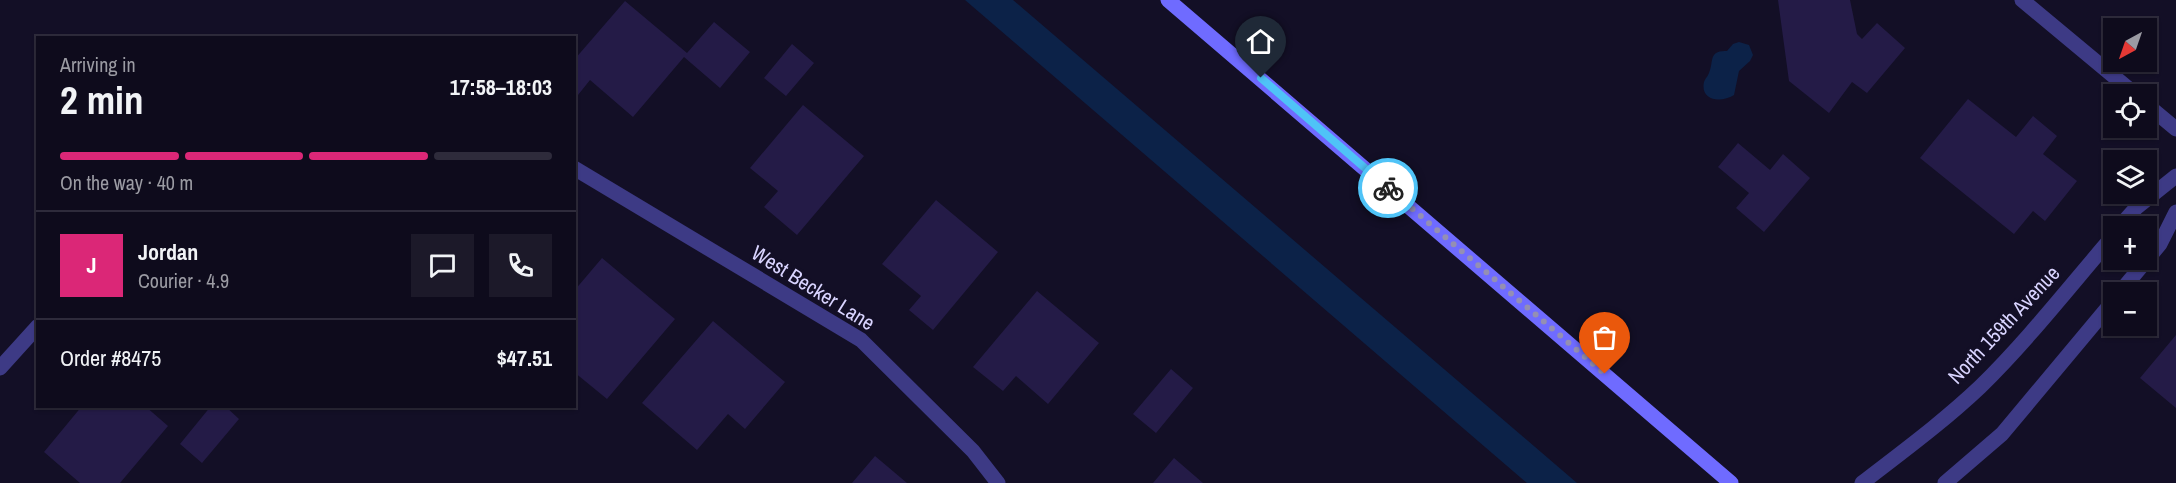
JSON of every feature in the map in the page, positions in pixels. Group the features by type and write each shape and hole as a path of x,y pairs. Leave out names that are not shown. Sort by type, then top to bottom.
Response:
{"main road":[{"path":"1168,0 1731,483"}],"street":[{"path":"2022,0 2123,84"},
{"path":"2157,113 2176,129"},
{"name":"West Becker Lane","path":"576,169 861,340 973,451 998,483"},
{"path":"2129,216 2176,176"},
{"path":"2128,282 2160,244 2176,212"},
{"name":"North 159th Avenue","path":"1862,483 1941,421 1986,380 2009,357 2103,247"},
{"path":"1945,483 2002,434 2103,313"},
{"path":"0,368 36,328"}],"water":[{"path":"965,0 1013,0 1577,483 1527,483"},
{"path":"1739,42 1749,45 1753,55 1739,71 1734,95 1723,99 1708,97 1705,93 1704,82 1714,55 1717,52 1727,51 1733,44"}],"building":[{"path":"1778,0 1850,0 1857,34 1862,39 1877,23 1905,48 1867,93 1852,82 1829,113 1789,81"},
{"path":"625,1 687,53 714,22 750,52 720,88 684,57 633,117 590,80 578,95 576,94 576,58"},
{"path":"792,44 814,63 786,96 764,78"},
{"path":"1968,99 2016,137 2033,116 2057,136 2043,154 2077,181 2045,221 2033,211 2014,234 1920,158"},
{"path":"803,105 864,156 797,235 764,207 778,191 750,168"},
{"path":"1738,143 1770,170 1783,154 1810,178 1764,232 1736,208 1749,193 1718,167"},
{"path":"936,200 998,252 933,330 909,310 921,296 882,264"},
{"path":"602,258 675,319 607,399 576,374 576,289"},
{"path":"1037,291 1099,343 1048,404 1016,376 1003,391 973,367"},
{"path":"713,321 785,382 745,429 728,414 697,450 642,403"},
{"path":"2176,335 2176,408 2140,378"},
{"path":"1171,369 1193,388 1156,433 1133,414"},
{"path":"80,408 147,408 168,426 120,483 80,483 44,452"},
{"path":"209,408 227,408 239,419 202,463 180,444"},
{"path":"875,456 907,483 852,483"},
{"path":"1174,458 1203,483 1153,483"}],"way so far":[{"path":"1388,188 1605,374"}],"route":[{"path":"1261,78 1388,188"}]}
